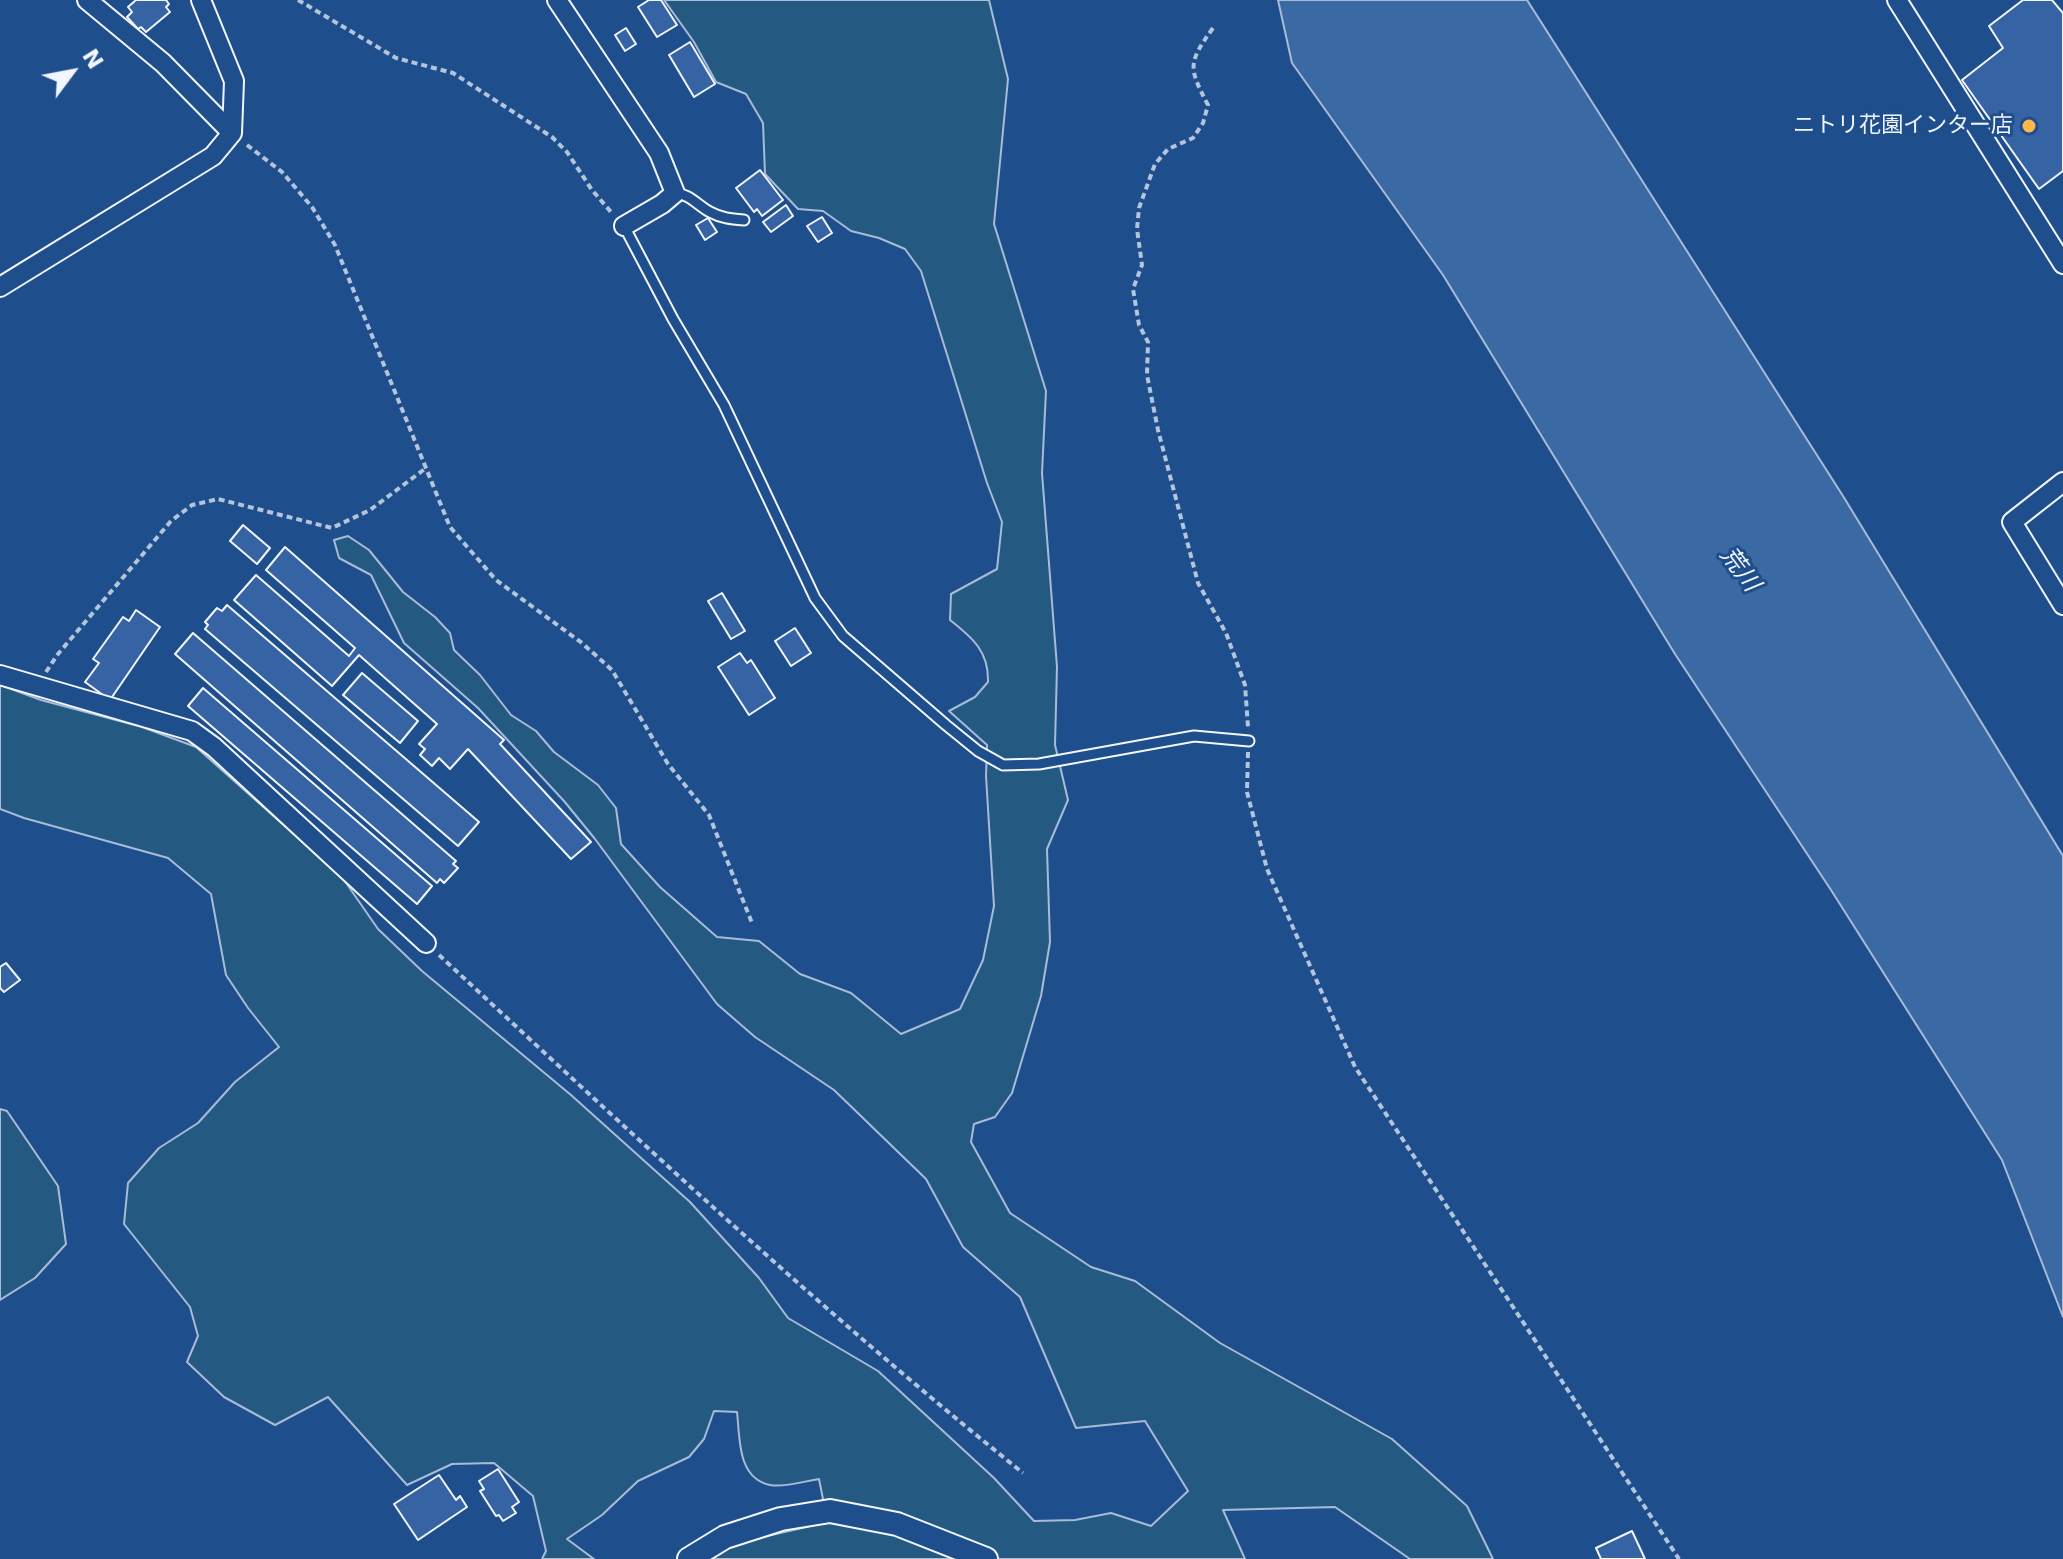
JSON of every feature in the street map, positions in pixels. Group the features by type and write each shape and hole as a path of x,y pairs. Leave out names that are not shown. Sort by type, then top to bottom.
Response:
{"street":[{"path":"87,0 163,63 232,133"},
{"path":"0,287 213,156 232,133 234,81 201,0"},
{"path":"557,0 659,153 675,193 624,226"},
{"path":"1897,0 2063,264"},
{"path":"2063,482 2012,522 2063,605"},
{"path":"0,675 192,731 214,747 426,943"},
{"path":"689,1559 725,1537 781,1519 830,1511 897,1524 986,1559"}],"lane":[{"path":"675,193 686,194 707,211 724,219 744,220"},
{"path":"624,226 673,319 724,405 815,598 843,636 946,725 978,751 1003,765 1039,764 1194,736 1249,741"}],"path":[{"path":"298,0 396,58 453,73 552,137 624,226"},
{"path":"1213,28 1194,56 1194,78 1208,105 1203,123 1193,138 1168,149 1155,164 1139,208 1137,229 1142,265 1133,289 1139,325 1148,342 1147,375 1158,430 1198,583 1226,633 1245,685 1249,741 1247,792 1267,869 1355,1067 1679,1559"},
{"path":"232,133 282,172 312,207 335,245 450,527 496,580 582,643 612,670 668,764 709,815 752,923"},
{"path":"38,685 58,654 171,521 192,505 218,499 332,528 370,510 426,468"},
{"path":"426,943 707,1203 929,1398 1023,1473"}],"shaded area":[{"path":"664,0 989,0 1008,79 994,224 1046,391 1042,473 1057,667 1055,745 1068,800 1047,849 1050,942 1041,996 1012,1093 995,1117 974,1124 971,1142 1010,1213 1091,1267 1135,1281 1220,1343 1392,1439 1467,1506 1493,1559 1410,1559 1335,1507 1223,1510 1245,1559 698,1559 716,1548 819,1524 824,1504 819,1479 775,1486 759,1481 751,1474 742,1456 737,1412 714,1411 704,1439 689,1457 638,1481 602,1515 567,1539 594,1559 542,1559 546,1551 533,1496 494,1463 452,1464 407,1485 328,1397 275,1425 224,1397 187,1362 198,1336 190,1307 124,1224 128,1183 159,1148 198,1123 235,1082 279,1047 226,975 211,894 168,858 0,809 0,685 41,700 142,727 196,747 342,877 378,929 422,971 571,1095 690,1202 759,1278 788,1318 878,1371 994,1478 1034,1521 1075,1520 1111,1513 1151,1526 1188,1491 1145,1421 1076,1428 1020,1297 963,1247 926,1179 834,1090 755,1037 717,1004 564,801 478,708 404,643 371,575 339,558 334,540 348,536 369,550 403,592 450,633 454,650 480,675 511,715 536,731 554,752 598,785 616,808 621,844 660,887 717,937 759,941 800,974 851,993 901,1034 960,1009 983,960 994,906 987,745 949,711 975,697 988,682 988,671 978,646 950,620 951,594 997,569 1002,522 921,271 905,249 851,231 823,211 798,209 765,174 763,123 746,94 716,82 694,42"},
{"path":"0,1109 7,1111 58,1186 66,1244 35,1278 0,1300"}],"water":[{"name":"荒川","path":"1278,0 1527,0 1843,496 2063,856 2063,1317 2002,1160 1831,890 1675,654 1443,275 1292,63"}],"building":[{"path":"136,0 166,0 170,12 146,32 141,27 138,29 127,17 132,12 128,7"},
{"path":"649,0 661,0 677,25 657,37 638,7"},
{"name":"ニトリ花園インター店","path":"2023,0 2052,0 2063,13 2063,171 2039,189 1962,80 2003,48 1989,26"},
{"path":"626,28 636,44 625,51 615,35"},
{"path":"690,42 715,84 694,97 669,55"},
{"path":"760,170 783,200 762,216 757,209 754,212 736,188"},
{"path":"786,205 793,216 771,232 763,222"},
{"path":"822,217 832,233 818,242 807,226"},
{"path":"708,218 717,232 705,240 696,225"},
{"path":"243,525 270,548 257,564 230,541"},
{"path":"285,547 504,740 500,744 591,842 571,859 468,749 450,769 439,758 432,766 420,755 425,749 419,744 437,724 359,655 332,686 234,600 256,575 349,656 355,648 266,570"},
{"path":"722,593 745,631 731,639 708,601"},
{"path":"227,605 479,822 458,846 205,629 208,625 205,622 217,608 222,611"},
{"path":"136,610 160,627 110,700 85,682 99,663 93,659 123,617 129,621"},
{"path":"795,628 811,653 791,666 775,641"},
{"path":"193,633 456,861 453,864 458,868 444,883 440,879 437,883 175,654"},
{"path":"740,653 747,663 751,660 775,698 749,715 718,667"},
{"path":"362,673 418,721 400,743 343,695"},
{"path":"203,688 432,886 417,904 188,706"},
{"path":"6,963 20,980 4,992 0,988 0,967"},
{"path":"498,1469 519,1502 512,1507 516,1513 503,1521 499,1515 496,1516 480,1491 484,1489 479,1481"},
{"path":"439,1475 456,1500 460,1496 467,1507 418,1540 394,1504"},
{"path":"1632,1531 1645,1559 1601,1559 1596,1548"}],"place":[{"name":"ニトリ花園インター店","path":"2029,126"}]}
